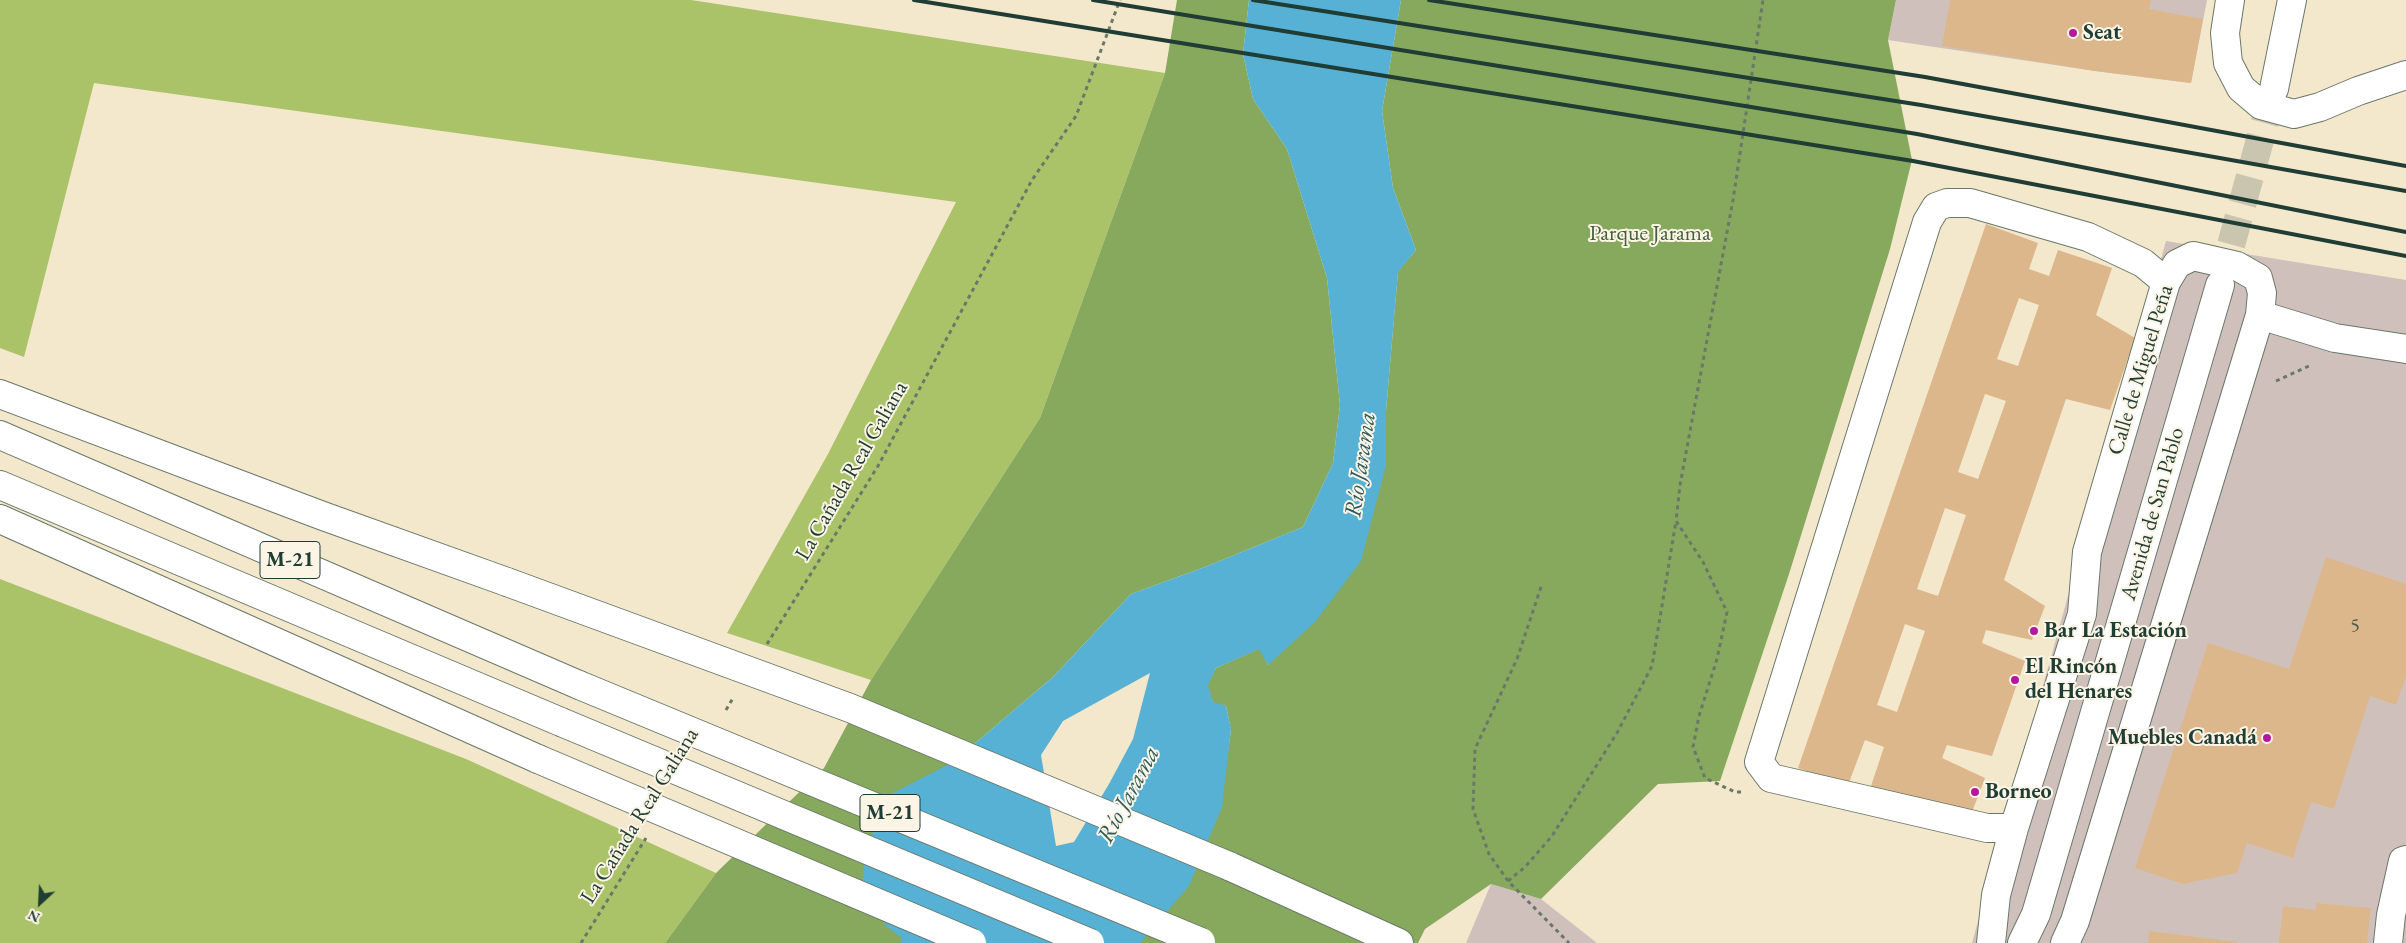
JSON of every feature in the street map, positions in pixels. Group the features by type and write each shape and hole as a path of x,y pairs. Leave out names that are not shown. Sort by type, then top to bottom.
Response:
{"main road":[{"path":"2230,0 2226,33 2228,63 2240,88 2261,105 2294,114 2320,107 2358,91 2406,75"},
{"path":"2274,89 2292,0"},
{"path":"2014,828 1987,828 1771,778 1759,762 1927,222 1936,207 1947,203 1970,203 2088,236 2143,263 2166,282"},
{"name":"Calle de Miguel Peña","path":"1991,943 1996,895 2014,828 2082,614 2087,552 2166,282 2177,264 2193,256 2237,266 2258,278 2262,293 2260,315 2070,936"},
{"name":"Avenida de San Pablo","path":"2022,943 2036,914 2220,285"},
{"path":"2260,315 2335,338 2406,349"},
{"path":"0,394 322,516 850,708 1229,866 1399,943"},
{"name":"M-21","path":"0,435 579,685 1202,942"},
{"name":"M-21","path":"0,485 1090,943"},
{"path":"0,519 538,759 972,943"},
{"path":"2388,943 2391,914 2403,861 2406,860"},
{"path":"2033,943 2036,914"}],"path":[{"name":"La Cañada Real Galiana","path":"763,650 878,466 1032,180 1076,116 1120,0"},
{"path":"1508,881 1525,866 1552,836 1617,733 1652,666 1680,485 1733,200 1763,0"},
{"path":"1676,520 1703,562 1726,612 1717,659 1699,716 1693,747 1705,778 1735,792 1756,793 1771,778"},
{"path":"1541,587 1517,659 1475,749 1473,809 1489,854 1508,881 1569,943"},
{"name":"La Cañada Real Galiana","path":"721,717 737,692"},
{"name":"La Cañada Real Galiana","path":"580,943 648,834"}],"shaded area":[{"name":"Seat","path":"1896,0 2207,0 2191,83 2095,71 1888,40"},
{"path":"2166,241 2406,280 2406,943 1972,943"},
{"path":"1491,884 1541,899 1597,943 1466,943"}],"green space":[{"path":"0,0 691,0 1165,73 1040,418 871,680 727,633 828,454 956,202 94,83 24,357 0,348"},
{"name":"Parque Jarama","path":"1177,0 1249,0 1243,54 1253,99 1287,149 1327,278 1340,405 1333,463 1303,527 1205,567 1131,594 1053,677 953,762 1050,865 1226,766 1231,730 1226,706 1213,703 1207,685 1216,668 1260,648 1268,665 1386,465 1386,411 1398,271 1416,250 1393,188 1382,111 1401,0 1896,0 1888,40 1912,160 1890,249 1789,574 1720,781 1658,784 1541,899 1491,884 1425,929 1418,943 665,943 716,873 824,768 871,680 1040,418 1165,73"},
{"path":"0,579 466,759 716,873 665,943 0,943"}],"water":[{"name":"Río Jarama","path":"1249,0 1401,0 1382,111 1393,188 1416,250 1398,272 1386,411 1386,465 1361,561 1315,622 1268,665 1259,649 1216,668 1208,685 1213,702 1226,706 1231,729 1222,807 1189,886 1140,943 901,943 902,938 886,926 862,888 865,850 891,794 953,762 1053,677 1131,594 1205,567 1303,527 1333,463 1340,405 1327,278 1287,149 1253,99 1243,54","holes":["1150,673 1133,739 1109,784 1074,842 1056,846 1041,755 1063,721"]}],"building":[{"name":"Seat","path":"1950,0 2151,0 2149,9 2203,19 2191,83 2095,71 1942,46"},
{"path":"1986,224 2038,243 2029,269 2049,276 2058,250 2112,268 2096,315 2135,338 2110,410 2066,399 2004,580 2045,606 2032,640 1986,630 1982,643 2025,661 1992,756 1947,745 1942,758 1985,778 1972,812 1869,792 1884,747 1865,740 1848,785 1798,768","holes":["2019,298 2039,305 2018,366 1997,359","1985,394 2006,401 1978,479 1958,472","1945,508 1966,515 1938,596 1917,589","1905,624 1925,631 1897,712 1877,705"]},
{"name":"Muebles Canadá","path":"2326,557 2406,584 2406,676 2396,705 2370,696 2334,809 2311,802 2293,858 2247,843 2237,873 2183,884 2135,868 2208,643 2289,669"},
{"path":"2316,903 2371,908 2367,943 2279,943 2283,906 2316,910"},
{"path":"2149,931 2237,942 2237,943 2148,943"}],"tunnel":[{"path":"2220,285 2274,89"}],"railway":[{"path":"914,0 1913,161 2406,256"},
{"path":"1093,0 1917,134 2406,232"},
{"path":"1253,0 1921,105 2406,191"},
{"path":"1429,0 1925,77 2406,166"}],"place":[{"name":"Seat","path":"2073,33"},
{"name":"Bar La Estación","path":"2034,631"},
{"name":"El Rincón del Henares","path":"2015,680"},
{"name":"Muebles Canadá","path":"2267,738"},
{"name":"Borneo","path":"1975,792"}]}
